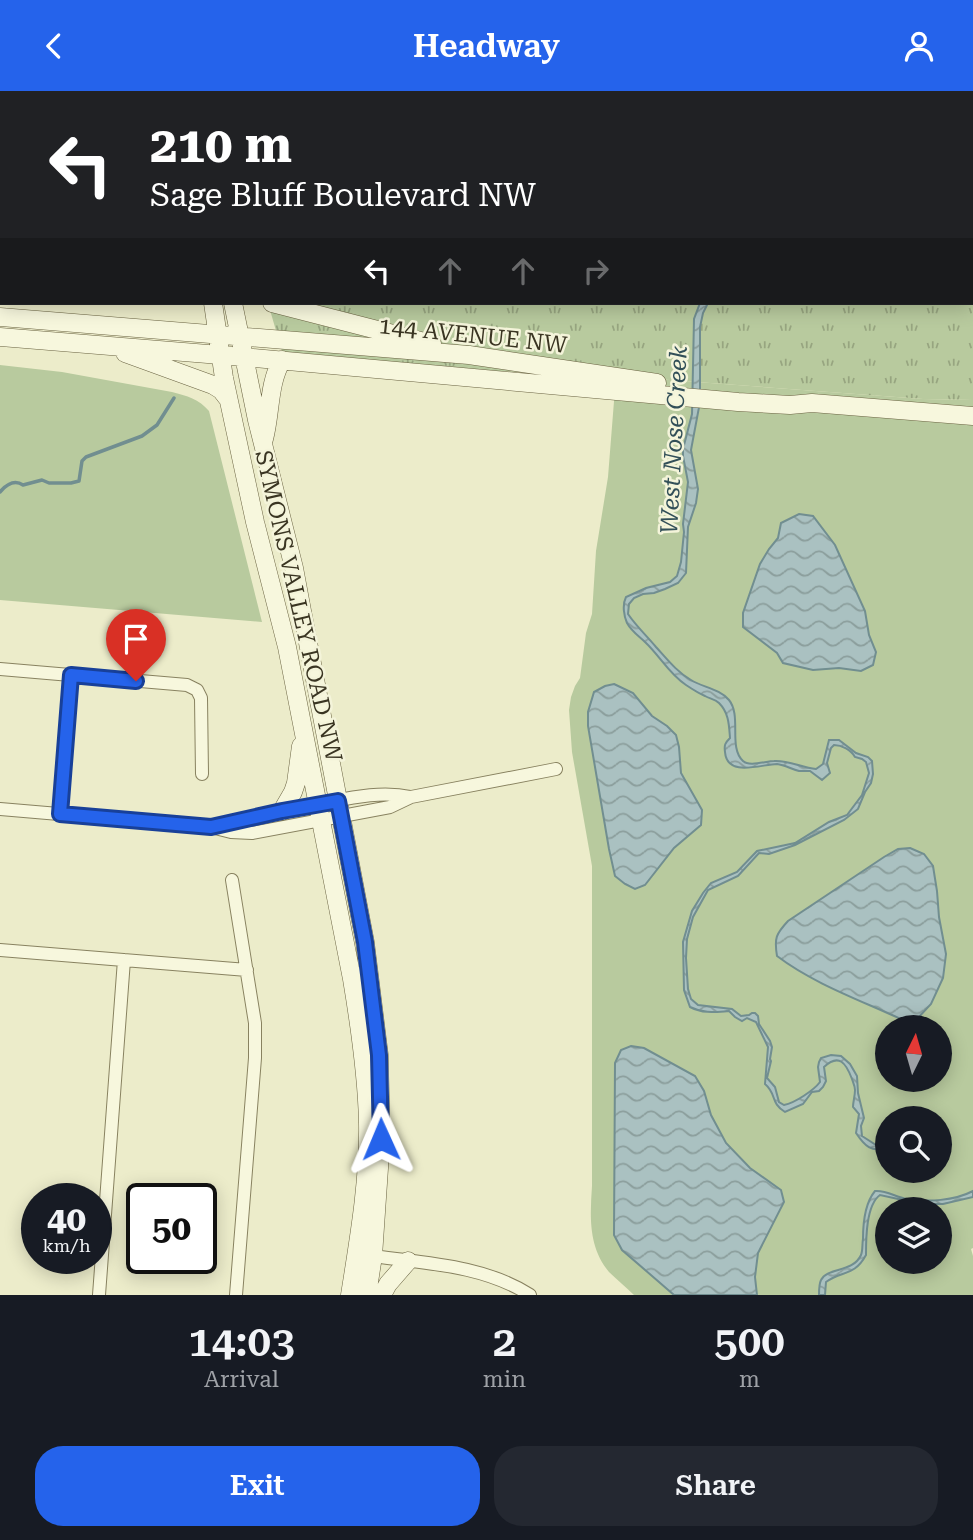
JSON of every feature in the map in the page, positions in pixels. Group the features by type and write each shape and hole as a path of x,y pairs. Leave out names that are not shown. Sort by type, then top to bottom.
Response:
{"main road":[{"name":"SYMONS VALLEY ROAD NW","path":"214,305 229,336 233,356 262,442 294,568 365,942 379,1055 381,1139 365,1255 350,1295"},
{"name":"SYMONS VALLEY ROAD NW","path":"229,336 233,305"},
{"path":"280,305 469,355"},
{"name":"144 AVENUE NW","path":"0,317 469,355 654,388"},
{"name":"144 AVENUE NW","path":"0,338 654,388 737,396 790,405 812,403 973,417"},
{"path":"106,346 213,384 229,399"},
{"name":"SYMONS VALLEY ROAD NW","path":"233,356 229,399 255,522 287,647 352,979 364,1055 368,1126 363,1209 367,1295"},
{"path":"262,442 269,412 272,380 282,360"},
{"path":"282,811 296,783 303,728"},
{"path":"382,1295 408,1261"}],"street":[{"path":"0,669 187,685 197,690 201,698 202,774"},
{"path":"60,814 71,675"},
{"path":"0,809 252,833 319,812 390,807 411,796 556,769"},
{"path":"211,827 282,811 319,812"},
{"path":"232,880 255,1023 255,1058 236,1295"},
{"path":"0,950 247,970"},
{"path":"99,1295 124,960"},
{"path":"365,1255 480,1273 506,1282 530,1295"}],"green space":[{"path":"269,305 973,305 973,400 923,399 616,376 285,362"},
{"path":"0,365 62,372 172,392 205,407 209,411 262,622 0,600"},
{"path":"616,376 923,399 973,400 973,1295 634,1295 602,1262 594,1242 591,1220 592,866 572,752 569,710 571,697 580,678 586,633 592,614 596,551 608,477"}],"water":[{"path":"699,305 707,305 700,327 700,402 691,450 698,489 688,527 686,573 678,583 634,598 629,604 628,614 681,673 721,693 729,700 735,714 736,748 746,763 780,761 816,769 823,764 829,740 839,740 872,761 873,774 858,809 844,820 795,845 769,854 759,853 738,876 708,890 693,917 687,939 688,989 691,999 698,1005 732,1009 741,1016 755,1013 758,1016 759,1024 772,1047 767,1078 775,1087 779,1102 784,1105 804,1096 820,1082 818,1067 821,1058 841,1056 857,1076 864,1118 862,1136 875,1144 875,1149 869,1147 856,1133 859,1114 853,1107 855,1087 847,1068 841,1062 834,1061 824,1067 826,1081 823,1087 812,1092 803,1104 785,1112 777,1105 765,1084 768,1047 756,1022 747,1018 742,1021 729,1011 705,1012 690,1007 684,990 683,942 692,911 711,883 737,872 757,851 795,843 829,822 847,815 862,795 869,773 866,762 855,757 846,748 834,745 827,763 830,773 822,780 810,771 799,771 777,764 746,768 732,765 725,752 725,744 730,738 725,711 716,701 680,681 631,629 626,620 626,597 670,582 677,576 681,562 688,482 683,449 692,414 694,319"},
{"path":"799,514 813,516 835,545 865,611 869,635 876,652 873,665 861,671 839,668 813,670 783,663 777,653 743,627 743,613 760,564 778,538 781,523"},
{"path":"614,684 633,693 652,716 676,735 681,773 702,810 701,825 674,848 645,885 635,889 615,876 588,726 588,712 594,692"},
{"path":"910,848 924,854 933,866 946,954 943,978 931,1004 921,1015 892,1015 806,975 777,956 778,933 788,921 898,849"},
{"path":"631,1046 644,1048 695,1076 726,1143 750,1168 781,1190 784,1202 758,1253 755,1277 757,1295 674,1295 622,1250 614,1235 615,1063 621,1050"},
{"path":"875,1191 900,1197 875,1197 869,1214 866,1255 857,1267 826,1282 825,1295 819,1295 824,1276 852,1265 861,1255 863,1227 869,1201"},
{"path":"973,1191 973,1197 952,1202 952,1198"}],"waterway":[{"path":"0,492 13,483 23,485 42,480 49,483 79,481 82,461 86,457 142,436 157,425 174,398"}],"route":[{"path":"136,681 71,675 60,814 211,827 338,801 365,942 379,1055 381,1139"}],"water label":[{"name":"West Nose Creek","path":"674,440"}]}
